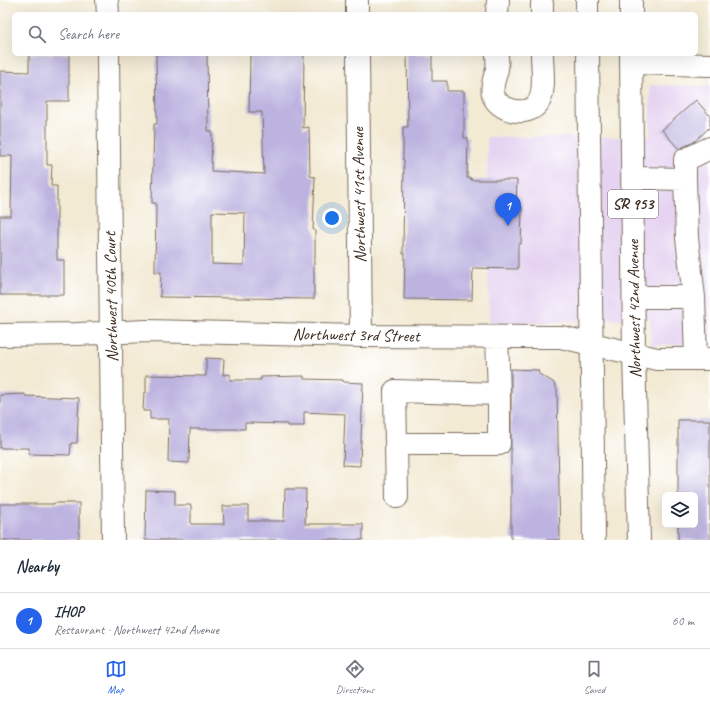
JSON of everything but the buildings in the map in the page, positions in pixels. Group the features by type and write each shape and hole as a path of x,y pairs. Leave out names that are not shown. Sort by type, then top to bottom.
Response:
{"street":[{"path":"107,0 108,12"},
{"path":"357,0 357,12"},
{"path":"498,0 498,12"},
{"path":"587,0 587,12"},
{"path":"631,0 631,12"},
{"name":"Northwest 40th Court","path":"108,56 114,540"},
{"name":"Northwest 41st Avenue","path":"358,56 361,336"},
{"path":"497,56 497,68 492,93 497,103 504,108 518,111 530,109 538,103 542,94 542,56"},
{"name":"SR 953","path":"588,56 594,540"},
{"path":"631,59 710,65"},
{"name":"Northwest 42nd Avenue","path":"631,59 634,354 638,540"},
{"path":"703,359 687,238 685,160 710,148"},
{"path":"633,178 685,179"},
{"path":"634,297 694,297"},
{"name":"Northwest 3rd Street","path":"0,335 147,331 361,336 561,338 657,359 703,359"},
{"path":"396,444 498,444 499,394 497,337"},
{"path":"397,497 395,391 499,394"}],"shaded area":[{"path":"650,85 710,86 710,344 651,345 650,318 489,325 487,137 650,137"}],"place":[{"name":"IHOP","path":"508,226"}]}
